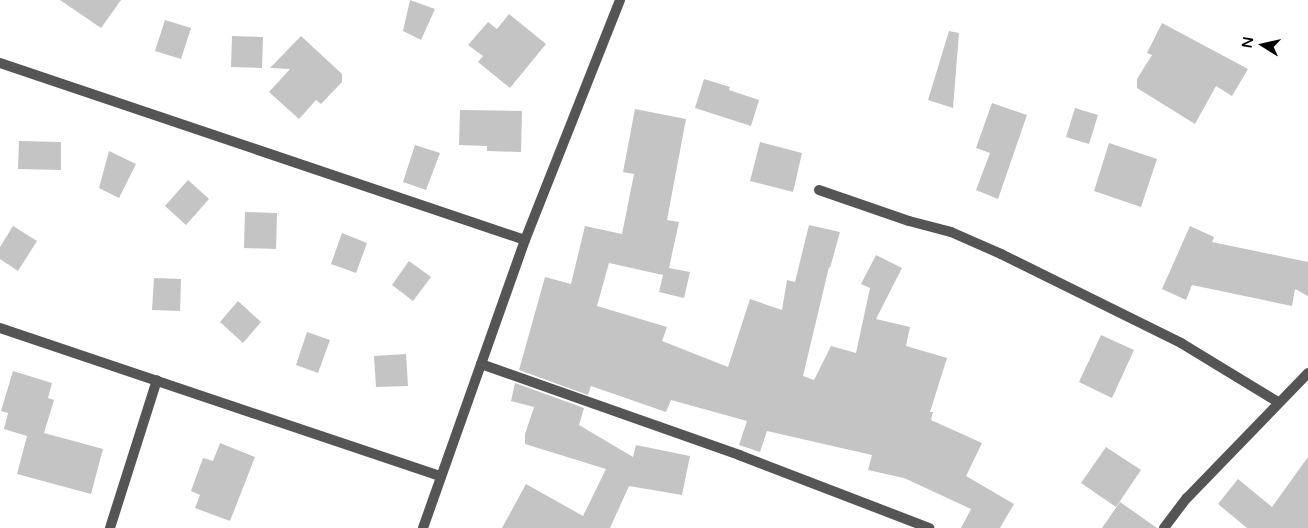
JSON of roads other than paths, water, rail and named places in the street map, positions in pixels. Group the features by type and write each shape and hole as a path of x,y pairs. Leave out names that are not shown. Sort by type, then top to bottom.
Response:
{"street":[{"path":"422,528 525,240 620,0"},
{"path":"0,63 525,240"},
{"path":"818,190 908,221 951,232 1001,254 1180,343 1278,402"},
{"path":"0,328 441,476"},
{"path":"481,364 739,455 929,528"},
{"path":"1164,528 1187,498 1278,402 1308,374"},
{"path":"110,528 157,380"}]}
